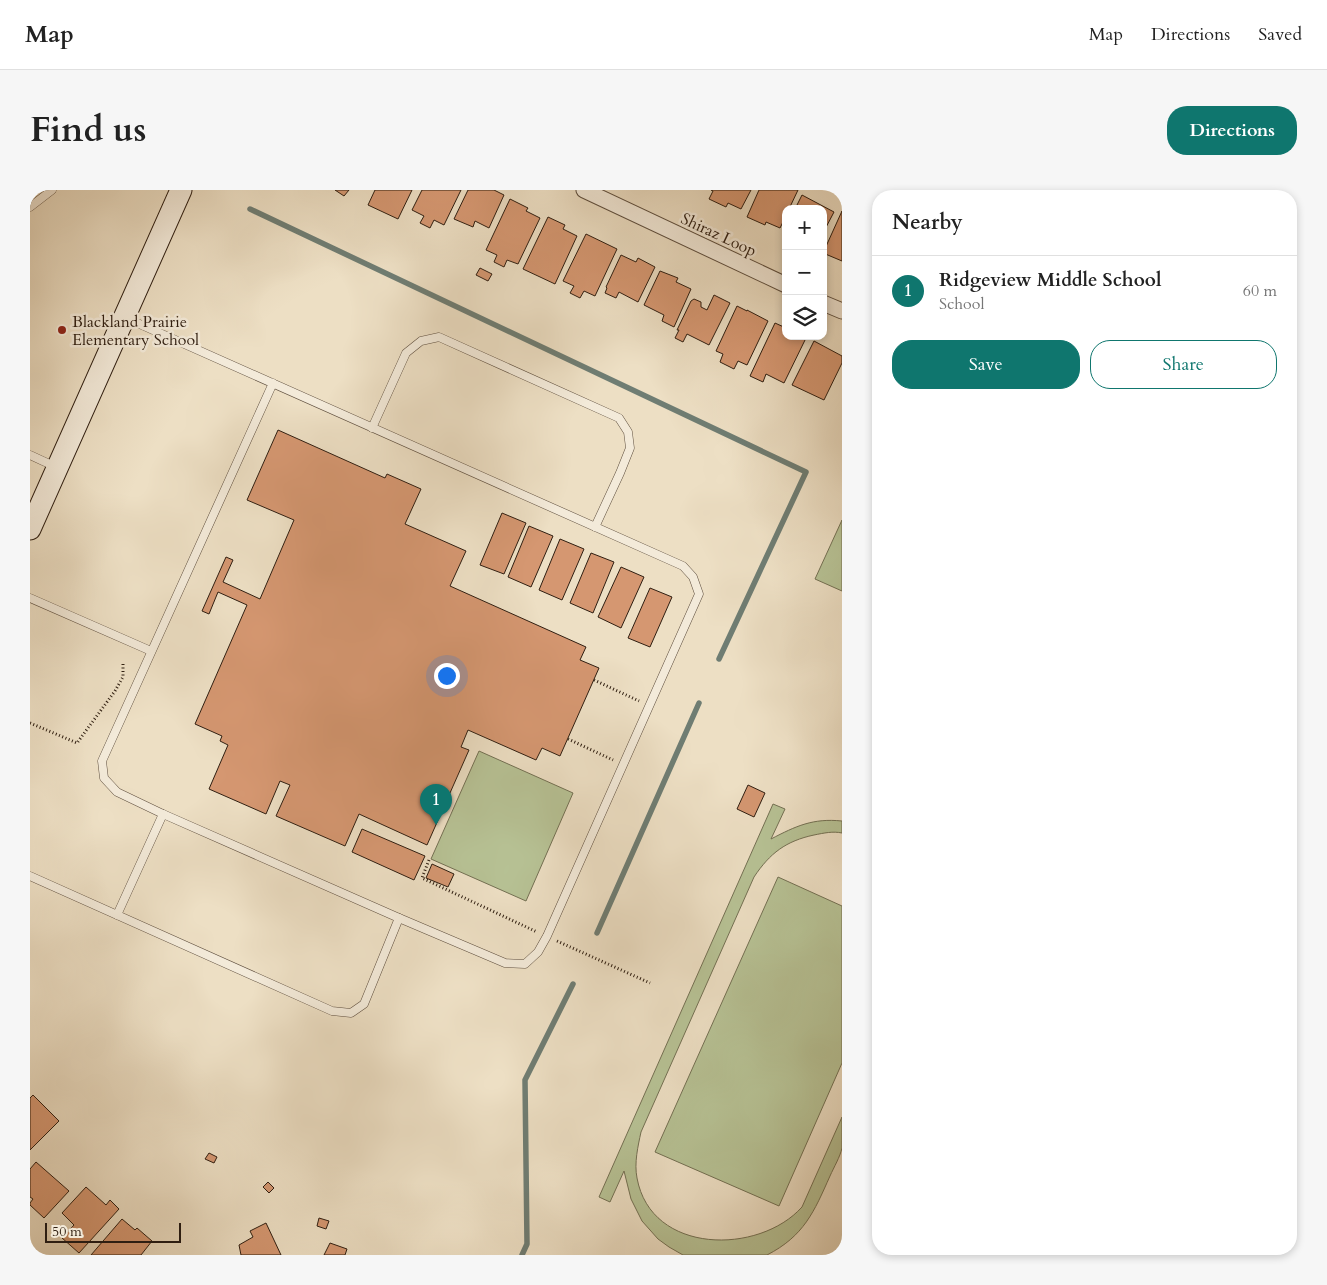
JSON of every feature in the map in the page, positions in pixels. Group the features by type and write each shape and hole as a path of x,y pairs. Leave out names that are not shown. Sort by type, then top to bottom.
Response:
{"street":[{"path":"30,529 181,190"},
{"name":"Shiraz Loop","path":"584,190 782,283"},
{"path":"827,304 842,311"}],"lane":[{"path":"30,207 52,190"},
{"path":"124,317 682,566 693,577 699,594 546,936 538,952 525,964 505,964 162,814 116,792 104,778 102,761 272,384"},
{"path":"372,428 406,353 421,341 439,337 619,418 628,432 630,448 595,527"},
{"path":"30,455 57,468"},
{"path":"30,598 152,651"},
{"path":"117,915 162,814"},
{"path":"30,876 332,1011 351,1013 364,1004 399,918"}],"path":[{"path":"30,723 76,743 115,691 123,677 123,663"},
{"path":"594,680 649,706"},
{"path":"568,739 622,764"},
{"path":"429,860 422,878 650,983"}],"green space":[{"path":"842,520 842,591 815,579"},
{"path":"479,751 573,793 526,901 431,859"},
{"path":"773,804 785,809 771,839 805,824 832,820 842,821 842,833 832,832 814,835 787,845 766,861 754,877 641,1132 636,1161 637,1178 646,1203 663,1222 684,1234 709,1239 735,1239 760,1234 783,1223 802,1207 842,1117 842,1148 813,1212 799,1231 780,1248 767,1255 683,1255 658,1239 642,1221 631,1199 624,1171 610,1202 599,1197"},
{"path":"778,877 842,906 842,1063 779,1206 655,1152"}],"building":[{"path":"335,190 349,190 344,196"},
{"path":"375,190 412,190 398,219 368,205"},
{"path":"422,190 461,190 444,225 434,220 430,228 420,223 424,216 412,210"},
{"path":"468,190 494,190 504,195 489,228 475,221 473,227 454,219"},
{"path":"711,190 751,190 741,209 728,203 726,207 709,199 713,191"},
{"path":"759,190 798,190 791,205 782,205 782,224 780,228 766,222 765,225 747,217"},
{"path":"802,195 821,205 797,205"},
{"path":"510,199 528,208 526,211 540,218 518,264 507,260 504,267 494,262 497,255 486,250"},
{"path":"827,208 834,212 827,225"},
{"path":"842,211 842,261 827,255 827,244"},
{"path":"548,217 565,225 563,229 577,236 555,284 523,269"},
{"path":"586,234 617,249 595,296 584,291 580,298 570,293 574,286 563,281"},
{"path":"621,255 636,262 638,258 655,267 638,302 619,292 616,298 605,293"},
{"path":"480,268 492,274 488,281 476,275"},
{"path":"660,271 678,278 676,282 691,289 674,327 662,321 664,315 644,305"},
{"path":"714,295 730,303 709,345 687,334 683,342 675,338 691,301 694,299 701,302 701,307 707,310"},
{"path":"737,306 768,321 747,365 738,361 734,369 720,362 723,354 716,351"},
{"path":"775,323 782,326 782,340 805,340 784,383 766,374 763,382 750,376"},
{"path":"814,341 842,356 842,363 824,400 792,385"},
{"path":"278,430 385,478 387,474 421,489 405,524 466,551 450,586 586,647 580,660 599,668 560,756 542,748 536,760 468,730 461,747 469,750 427,845 359,814 345,846 276,816 290,785 280,781 266,814 209,789 228,745 220,741 222,736 195,724 247,605 218,592 209,614 202,611 226,557 233,560 223,582 260,599 294,520 247,500"},
{"path":"502,513 526,523 504,574 480,565"},
{"path":"529,526 553,536 531,587 508,577"},
{"path":"560,539 584,549 562,600 539,590"},
{"path":"591,553 614,562 593,613 570,603"},
{"path":"621,567 644,577 621,628 598,617"},
{"path":"650,588 672,597 650,647 628,638"},
{"path":"748,785 765,793 754,817 737,809"},
{"path":"362,829 425,856 414,880 352,852"},
{"path":"432,864 454,874 448,887 426,878"},
{"path":"33,1095 59,1121 30,1150 30,1098"},
{"path":"209,1153 217,1157 214,1163 205,1159"},
{"path":"36,1162 69,1191 44,1218 30,1205 33,1199 30,1197 30,1169"},
{"path":"268,1182 274,1188 269,1193 263,1187"},
{"path":"86,1187 106,1205 110,1200 119,1209 79,1253 62,1238 74,1225 62,1213"},
{"path":"319,1218 329,1221 326,1229 317,1226"},
{"path":"122,1219 135,1230 137,1228 152,1241 141,1255 91,1255"},
{"path":"266,1223 281,1255 241,1255 239,1245 253,1237 250,1231"},
{"path":"330,1243 347,1249 345,1255 324,1255"}],"waterway":[{"path":"250,209 806,472 719,659"},
{"path":"597,933 699,703"},
{"path":"522,1255 527,1244 525,1080 573,984"}],"place":[{"name":"Blackland Prairie Elementary School","path":"62,330"},
{"name":"Ridgeview Middle School","path":"436,825"}]}
